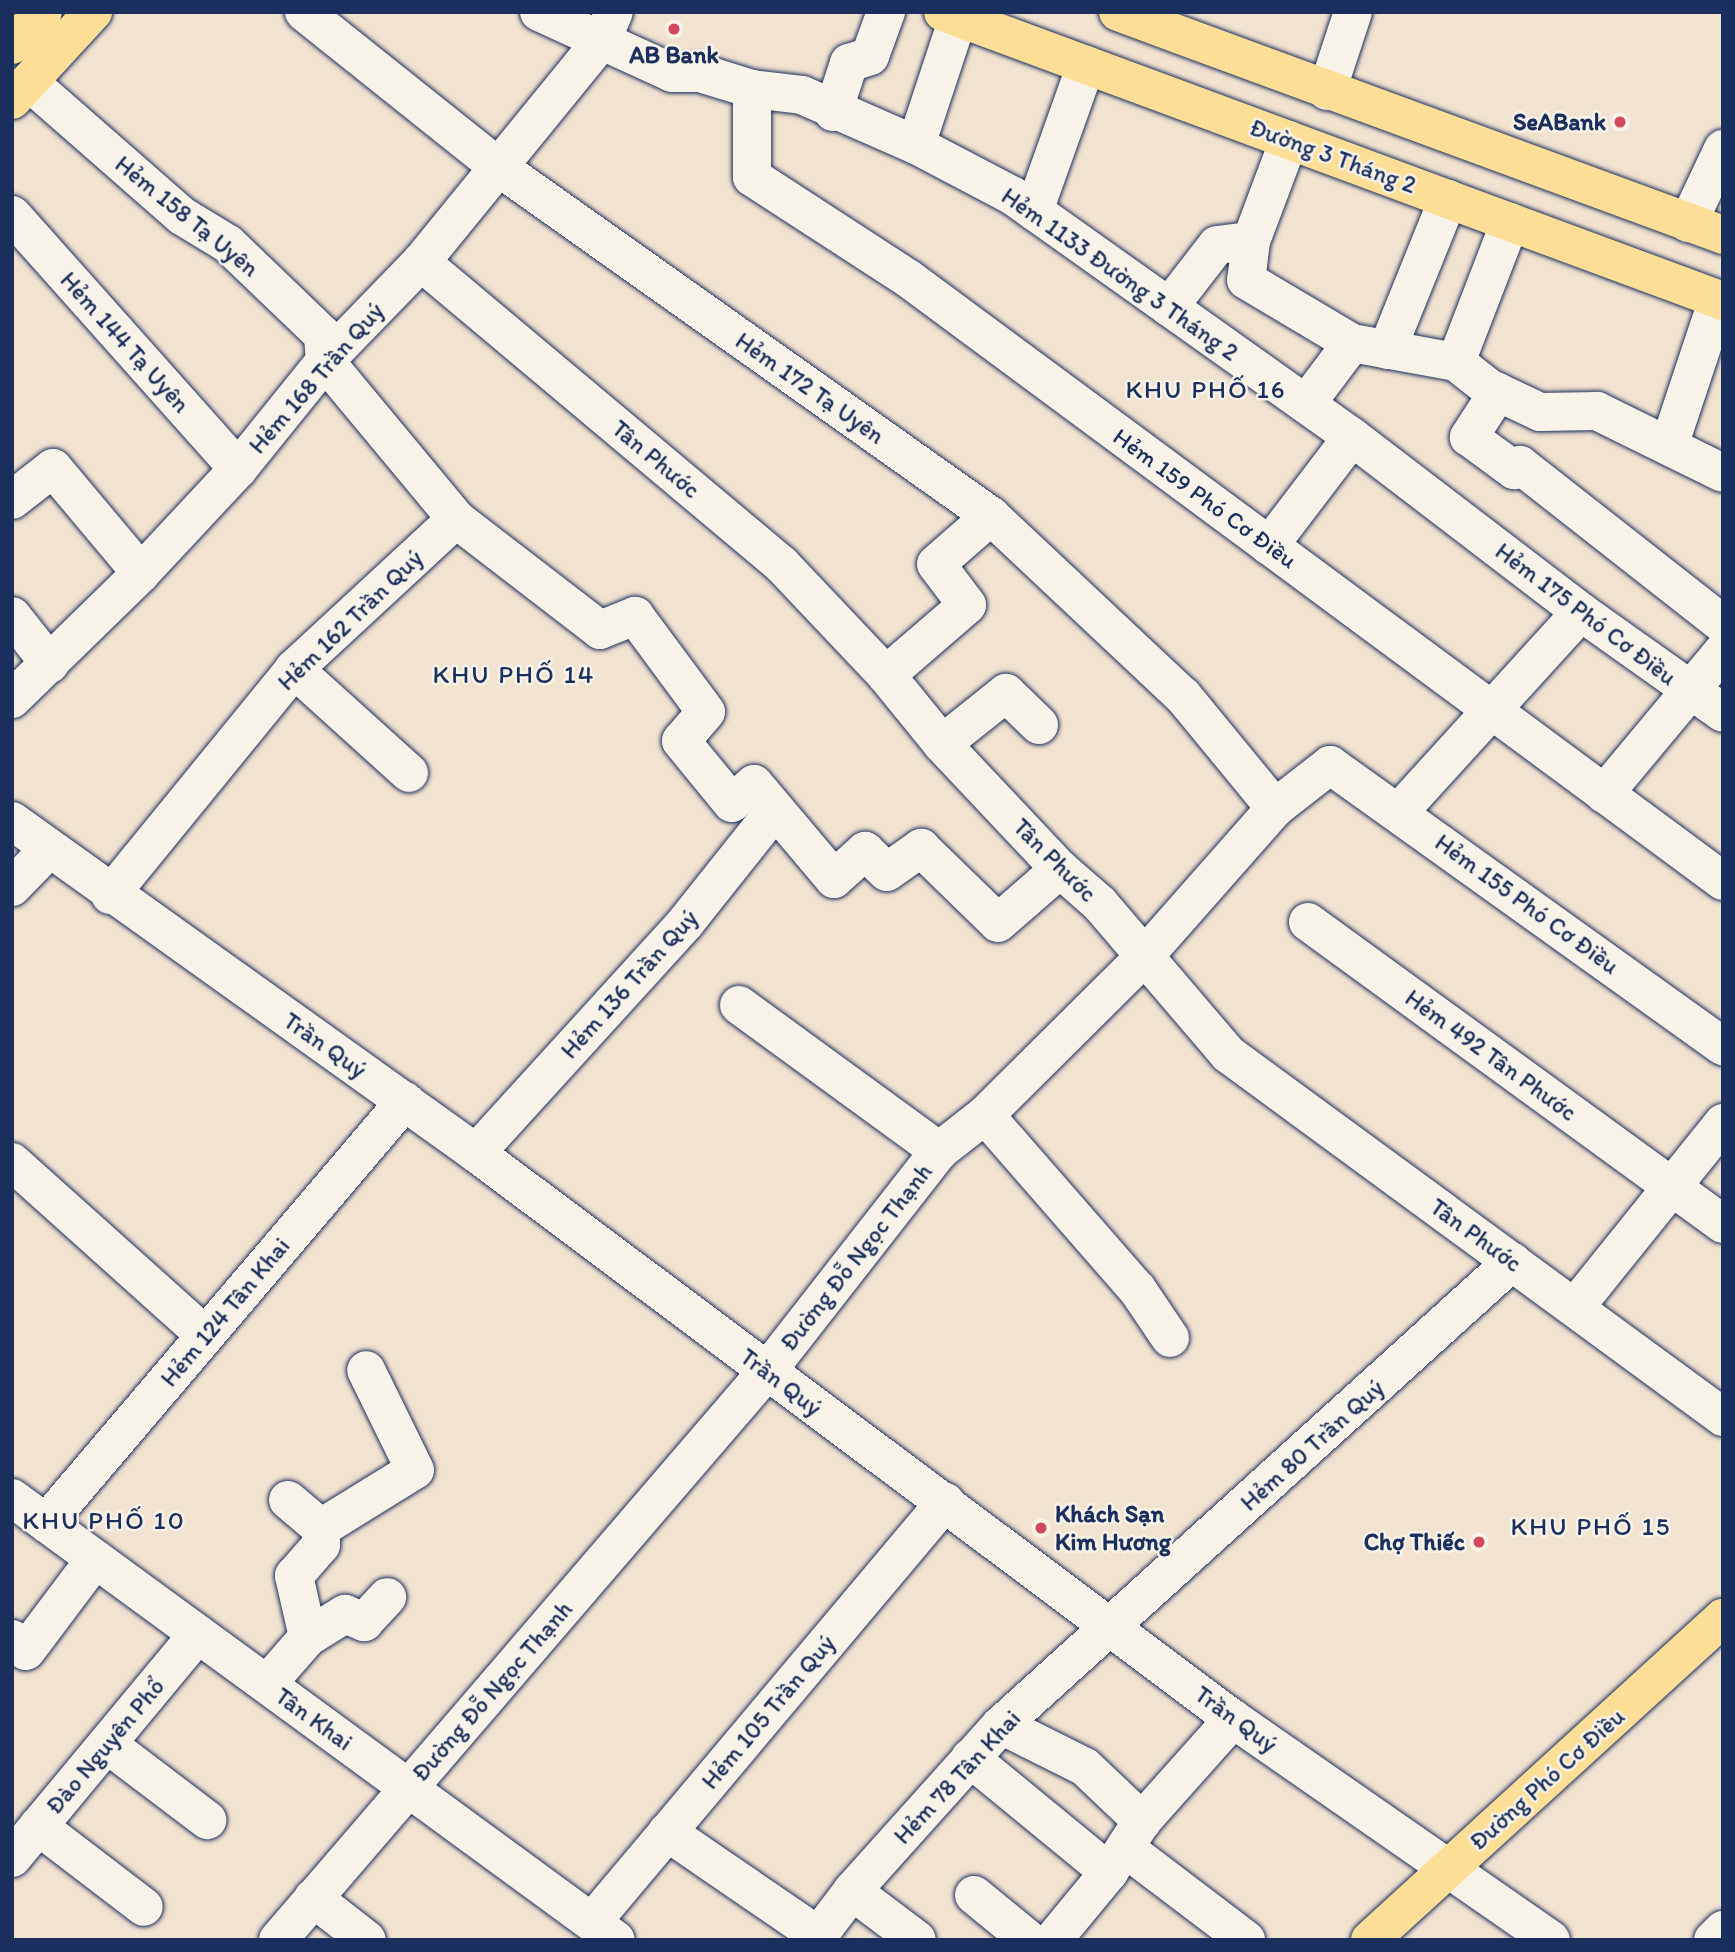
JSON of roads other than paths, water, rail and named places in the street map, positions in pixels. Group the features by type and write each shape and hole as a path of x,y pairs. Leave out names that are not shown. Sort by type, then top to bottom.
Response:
{"main road":[{"path":"12,45 43,12"},
{"path":"20,91 93,12"},
{"path":"1118,12 1705,229"},
{"name":"Đường 3 Tháng 2","path":"951,15 1721,300"},
{"name":"Đường Phó Cơ Điều","path":"1370,1940 1723,1619"}],"street":[{"name":"Hẻm 172 Tạ Uyên","path":"304,12 498,166 991,516 1184,696 1275,808"},
{"name":"Hẻm 1133 Đường 3 Tháng 2","path":"539,12 608,26 672,73 700,73 751,89 802,95 833,112 916,145 1034,211 1306,404 1452,514"},
{"path":"833,112 849,63 870,56 886,12"},
{"path":"1326,90 1353,12"},
{"path":"916,145 951,15"},
{"name":"Hẻm 168 Trần Quý","path":"12,699 141,573 238,469 325,361 421,262 608,26"},
{"path":"1034,211 1086,65"},
{"name":"Hẻm 159 Phó Cơ Điều","path":"751,89 752,177 909,279 1723,881"},
{"name":"Hẻm 158 Tạ Uyên","path":"20,91 182,216 228,244 323,335 325,361"},
{"path":"1289,140 1251,241 1246,280 1370,347 1457,362 1498,392 1540,412 1598,411 1723,472"},
{"path":"1705,229 1723,149"},
{"path":"1306,404 1370,347 1448,199"},
{"name":"Hẻm 144 Tạ Uyên","path":"12,215 238,469"},
{"path":"1457,362 1510,222"},
{"path":"1169,307 1217,245 1251,241"},
{"name":"Tân Phước","path":"421,262 782,565 886,674 942,744 1060,869 1100,904 1142,958 1228,1054 1576,1307 1723,1418"},
{"path":"1669,446 1721,300"},
{"path":"325,361 456,519 600,630 635,616 706,712 681,741 732,803 754,784 834,878 865,851 887,872 921,848 998,923 1060,869"},
{"path":"1498,392 1469,437 1514,470 1520,465 1723,624"},
{"path":"1269,546 1352,438"},
{"path":"12,500 52,468 141,573"},
{"name":"Hẻm 175 Phó Cơ Điều","path":"1452,514 1581,612 1723,713"},
{"path":"886,674 967,605 936,564 991,516"},
{"name":"Hẻm 162 Trần Quý","path":"110,895 295,669 456,519"},
{"path":"1399,812 1581,612"},
{"path":"12,616 50,664"},
{"path":"1604,794 1723,651"},
{"path":"295,669 409,772"},
{"path":"942,744 1006,693 1039,726"},
{"name":"Đường Đỗ Ngọc Thạnh","path":"278,1940 768,1370 939,1151 985,1115 1142,958 1275,808 1330,765"},
{"name":"Hẻm 155 Phó Cơ Điều","path":"1330,765 1723,1046"},
{"name":"Hẻm 136 Trần Quý","path":"476,1153 686,922 775,810"},
{"name":"Trần Quý","path":"12,821 110,895 476,1153 1233,1719 1451,1867 1551,1940"},
{"path":"12,887 48,849"},
{"name":"Hẻm 492 Tân Phước","path":"1308,922 1723,1224"},
{"path":"739,1005 939,1151"},
{"name":"Hẻm 124 Tân Khai","path":"46,1523 405,1101"},
{"path":"985,1115 1137,1289 1170,1338"},
{"path":"1576,1307 1723,1123"},
{"path":"12,1162 205,1335"},
{"name":"Hẻm 80 Trần Quý","path":"1112,1627 1512,1262"},
{"path":"321,1528 415,1470 366,1370"},
{"name":"Tân Khai","path":"12,1498 604,1931"},
{"path":"288,1500 321,1528 321,1545 293,1576 308,1637"},
{"name":"Hẻm 105 Trần Quý","path":"604,1931 667,1832 945,1502"},
{"path":"12,1639 26,1651 95,1559"},
{"path":"267,1684 308,1637 345,1614 364,1622 387,1597"},
{"name":"Hẻm 78 Tân Khai","path":"817,1938 852,1891 1001,1725 1112,1627"},
{"name":"Đào Nguyên Phổ","path":"21,1844 198,1634"},
{"path":"1053,1940 1125,1847 1233,1719"},
{"path":"1001,1725 1085,1767 1125,1847"},
{"path":"107,1744 207,1820"},
{"path":"970,1758 1125,1847 1246,1940"},
{"path":"667,1832 817,1938"},
{"path":"21,1844 144,1907"},
{"path":"852,1891 917,1940"},
{"path":"974,1895 1028,1940"},
{"path":"313,1898 367,1940"},
{"path":"1713,1940 1723,1930"}],"place":[{"name":"AB Bank","path":"674,29"},
{"name":"SeABank","path":"1620,122"},
{"name":"Khách Sạn Kim Hương","path":"1041,1528"},
{"name":"Chợ Thiếc","path":"1479,1542"}],"district":[{"name":"KHU PHỐ 16","path":"1206,390"},
{"name":"KHU PHỐ 14","path":"514,675"},
{"name":"KHU PHỐ 10","path":"104,1521"},
{"name":"KHU PHỐ 15","path":"1591,1527"}]}
